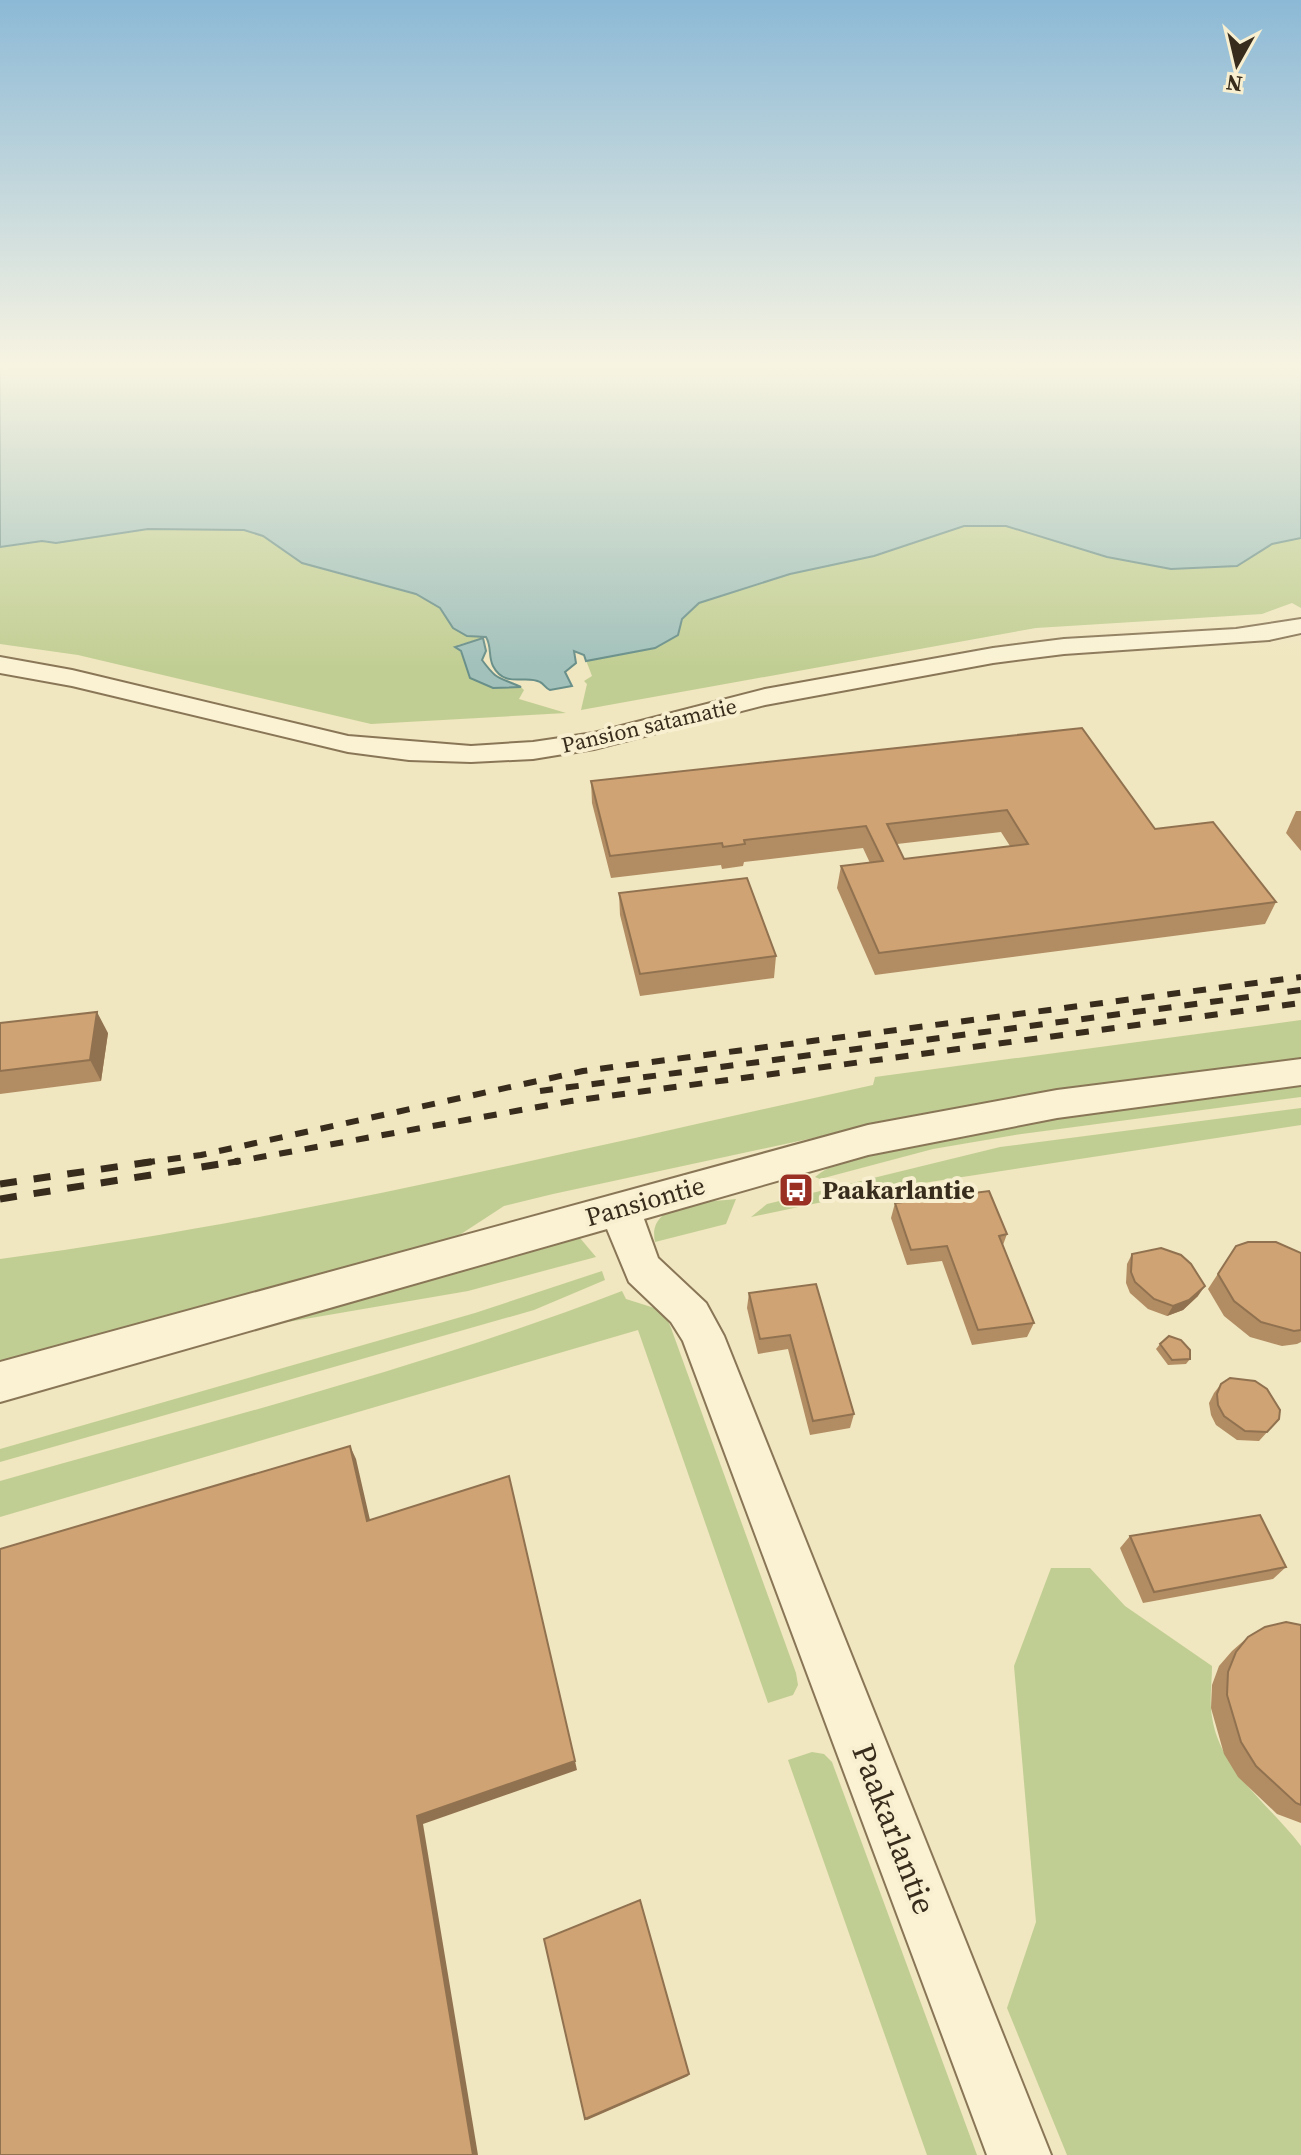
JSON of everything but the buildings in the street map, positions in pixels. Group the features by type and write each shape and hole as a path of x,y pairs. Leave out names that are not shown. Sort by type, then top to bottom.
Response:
{"street":[{"name":"Pansion satamatie","path":"0,665 72,678 348,744 387,751 465,754 559,747 728,705 1027,650 1111,640 1231,635 1301,626"},
{"name":"Pansiontie","path":"0,1382 868,1140 1057,1104 1301,1072"},
{"name":"Paakarlantie","path":"621,1207 636,1256 647,1275 684,1303 703,1336 1019,2155"}],"green space":[{"path":"191,513 367,562 486,637 458,645 470,678 493,688 521,687 524,690 519,699 566,713 371,724 78,655 0,644 0,534"},
{"path":"948,517 1301,523 1301,608 1292,603 1262,614 1036,628 581,710 587,684 584,681 592,676 584,655 640,617"},
{"path":"1301,1020 1301,1060 957,1107 553,1194 504,1206 458,1236 0,1362 0,1259 220,1224 438,1181 873,1085 875,1077"},
{"path":"1301,1084 1301,1097 1015,1135 933,1149 820,1179 815,1177 857,1156 905,1145 1072,1116"},
{"path":"1301,1108 1301,1125 884,1189 751,1217 767,1204 1000,1147"},
{"path":"736,1199 726,1224 655,1242 655,1228 660,1218 670,1211 697,1203"},
{"path":"571,1237 580,1238 596,1257 468,1291 252,1328"},
{"path":"602,1271 605,1280 534,1310 0,1462 0,1449 475,1313"},
{"path":"622,1291 626,1299 664,1311 796,1673 798,1685 793,1695 768,1703 638,1330 0,1517 0,1481 391,1370"},
{"path":"1051,1568 1090,1568 1125,1606 1212,1666 1211,1709 1223,1750 1246,1784 1301,1846 1301,2155 1067,2155 1007,2008 1036,1922 1014,1666"},
{"path":"812,1752 824,1754 832,1762 977,2155 927,2155 788,1760"}],"water":[{"path":"0,465 1301,465 1301,538 1272,544 1237,566 1171,569 1107,557 1006,526 964,526 874,556 790,574 699,603 682,619 678,635 655,648 586,661 584,655 574,651 576,663 565,672 572,686 550,690 534,680 503,677 493,666 486,637 467,636 453,628 440,608 416,594 302,563 263,536 244,530 148,529 56,543 42,541 0,547"},
{"path":"483,638 486,651 482,660 498,677 521,687 493,688 470,678 461,651 455,647"}],"railway":[{"path":"147,1162 201,1155 583,1071 1301,977"},
{"path":"540,1091 1301,990"},
{"path":"228,1163 571,1101 1301,1003"},
{"path":"147,1162 156,1161"},
{"path":"0,1199 239,1161"},
{"path":"0,1184 147,1162"},
{"path":"142,1163 147,1162"}],"place":[{"name":"Paakarlantie","path":"796,1190"}]}
